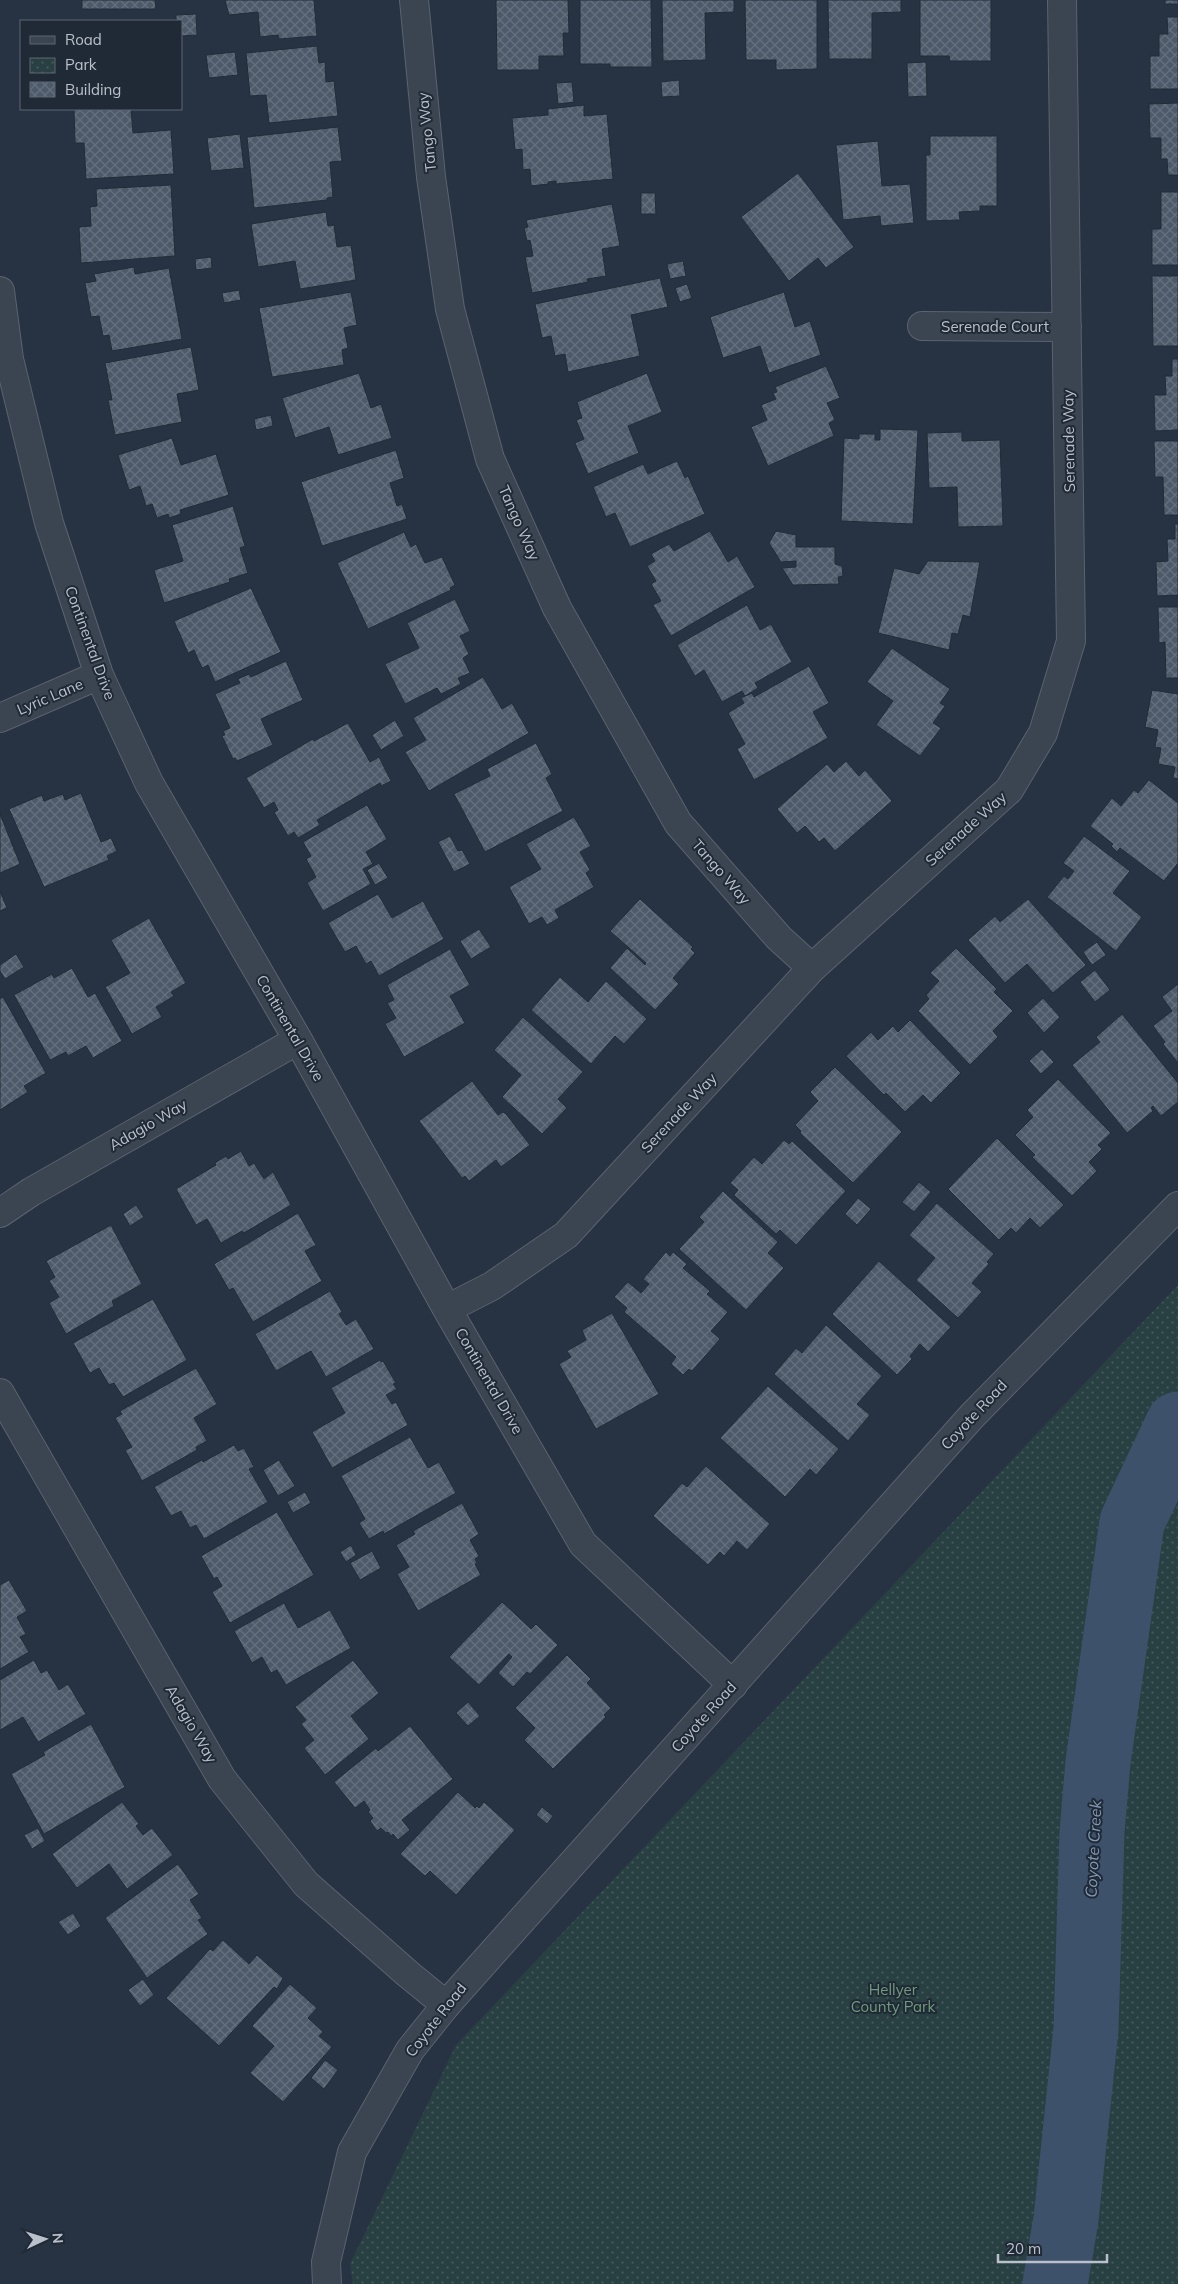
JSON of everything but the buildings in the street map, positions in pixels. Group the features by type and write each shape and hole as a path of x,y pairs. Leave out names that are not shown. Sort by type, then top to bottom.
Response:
{"street":[{"name":"Tango Way","path":"414,0 431,177 450,309 490,459 557,608 678,823 779,938 812,968"},
{"name":"Serenade Way","path":"448,1309 492,1286 566,1235 812,968 1009,790 1043,733 1072,641 1062,0"},
{"name":"Continental Drive","path":"0,291 9,359 49,523 99,675 149,783 298,1040 582,1544 733,1685"},
{"name":"Serenade Court","path":"922,326 1067,327"},
{"name":"Lyric Lane","path":"0,718 99,675"},
{"name":"Adagio Way","path":"0,1213 31,1192 298,1040"},
{"name":"Coyote Road","path":"327,2284 326,2262 352,2152 410,2050 446,2005 972,1416 1178,1206"},
{"name":"Adagio Way","path":"0,1394 222,1779 306,1884 446,2005"}],"green space":[{"name":"Hellyer County Park","path":"1178,1285 1178,2284 353,2284 350,2264 456,2045"}],"waterway":[{"name":"Coyote Creek","path":"1055,2284 1066,2219 1086,2029 1092,1832 1098,1762 1132,1522 1178,1424"}]}
